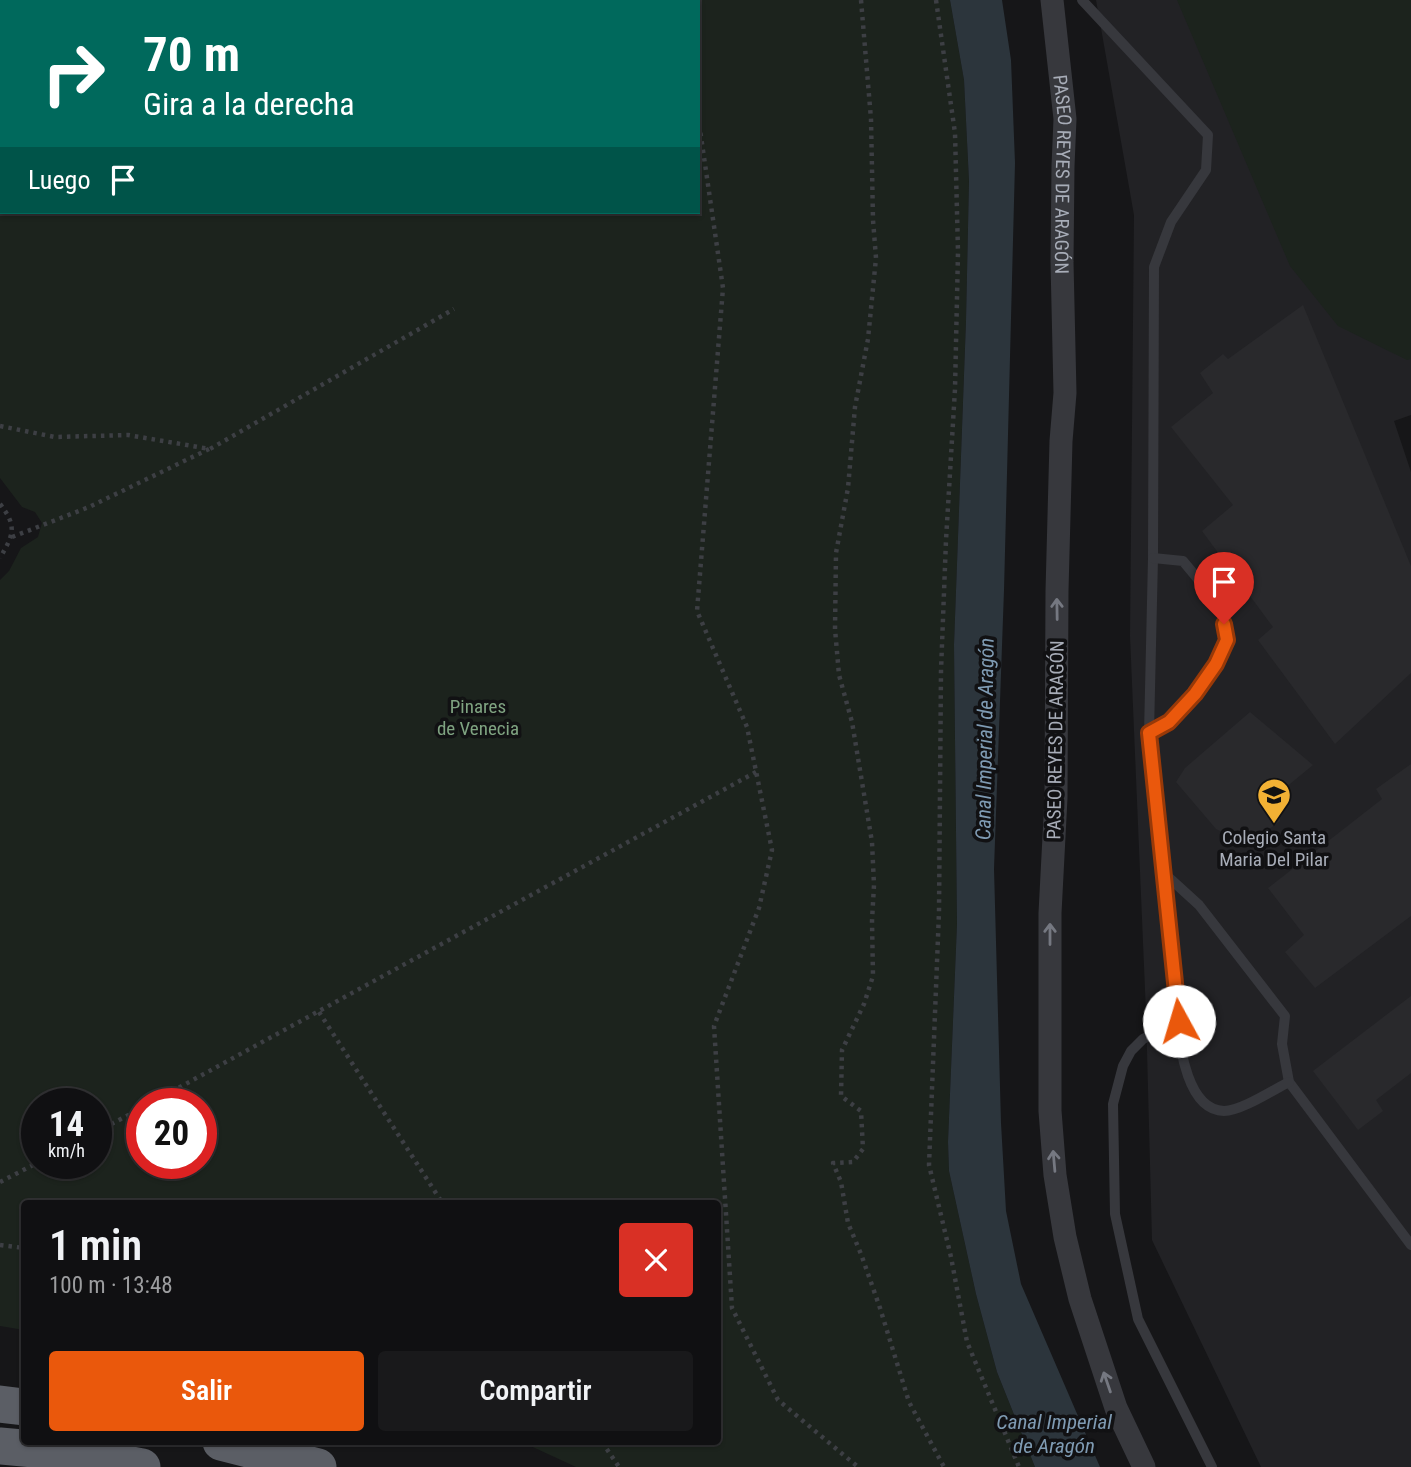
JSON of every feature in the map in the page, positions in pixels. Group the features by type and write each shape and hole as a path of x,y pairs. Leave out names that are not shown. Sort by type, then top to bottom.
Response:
{"highway":[{"path":"0,1404 21,1407"},
{"path":"233,1445 318,1467"},
{"path":"0,1446 56,1451 142,1467"}],"street":[{"name":"PASEO REYES DE ARAGÓN","path":"1052,0 1065,119 1062,262 1065,393 1057,579 1056,798 1050,939 1050,1111 1055,1175 1065,1237 1080,1299 1116,1408 1144,1467"}],"lane":[{"path":"1082,0 1208,135 1206,170 1171,222 1154,267 1153,558 1149,733 1165,874 1179,1040 1191,1085 1201,1099 1212,1107 1223,1111 1235,1108 1289,1082"},
{"path":"1149,733 1169,722 1195,694 1216,664 1227,640 1222,608 1183,561 1153,558"},
{"path":"1165,874 1199,905 1285,1016 1282,1044 1289,1082 1411,1245"},
{"path":"1179,1021 1143,1039 1131,1051 1123,1066 1113,1104 1115,1214 1138,1319 1212,1467"}],"path":[{"path":"861,0 871,119 876,258 868,339 855,407 848,488 836,553 835,629 839,675 852,722 872,842 873,976 864,1004 842,1050 841,1096 861,1111 863,1149 853,1163 833,1163 841,1182 848,1223 880,1308 909,1402 944,1467"},
{"path":"936,0 955,133 958,251 955,389 942,645 939,912 929,1165 951,1257 967,1342 1019,1467"},
{"path":"700,130 723,288 697,611 747,727 772,849 759,908 714,1026 732,1308 778,1400 858,1467"},
{"path":"12,537 89,507 210,449 454,309"},
{"path":"0,426 55,437 128,435 210,449"},
{"path":"0,504 10,516 12,537 0,558"},
{"path":"179,1088 756,772"},
{"path":"319,1012 440,1200"},
{"path":"0,1182 21,1171"},
{"path":"0,1245 21,1248"},
{"path":"604,1445 619,1467"}],"shaded area":[{"name":"Colegio Santa Maria Del Pilar","path":"1096,0 1411,0 1411,415 1394,421 1411,472 1411,1467 1261,1467 1152,1240 1146,1013 1130,636 1134,215"}],"green space":[{"name":"Pinares de Venecia","path":"700,0 950,0 964,80 969,181 954,645 957,924 949,1171 976,1294 997,1372 1035,1467 576,1467 528,1445 721,1445 721,1200 21,1200 21,1330 0,1326 0,580 9,571 21,548 38,537 42,523 35,512 22,507 0,478 0,214 700,214"},
{"path":"1177,0 1411,0 1411,359 1407,360 1338,326 1290,266"}],"water":[{"name":"Canal Imperial de Aragón","path":"950,0 1002,0 1011,60 1015,163 994,869 1006,1211 1021,1284 1100,1467 1035,1467 997,1372 976,1294 949,1171 957,924 954,645 969,181 964,80"}],"building":[{"path":"1303,305 1411,566 1411,673 1335,744 1258,640 1273,627 1202,531 1233,505 1171,427 1213,393 1200,373 1223,354 1228,359"},
{"path":"1250,712 1313,765 1279,793 1280,821 1248,845 1216,829 1176,782 1185,768"},
{"path":"1411,764 1411,916 1315,988 1285,952 1304,935 1268,888 1382,799 1376,789"},
{"path":"1411,996 1411,1073 1376,1100 1383,1111 1358,1130 1313,1071"}],"place":[{"name":"Colegio Santa Maria Del Pilar","path":"1274,825"}],"route":[{"path":"1179,1021 1149,733 1169,722 1195,694 1216,664 1227,640 1224,624"}]}
